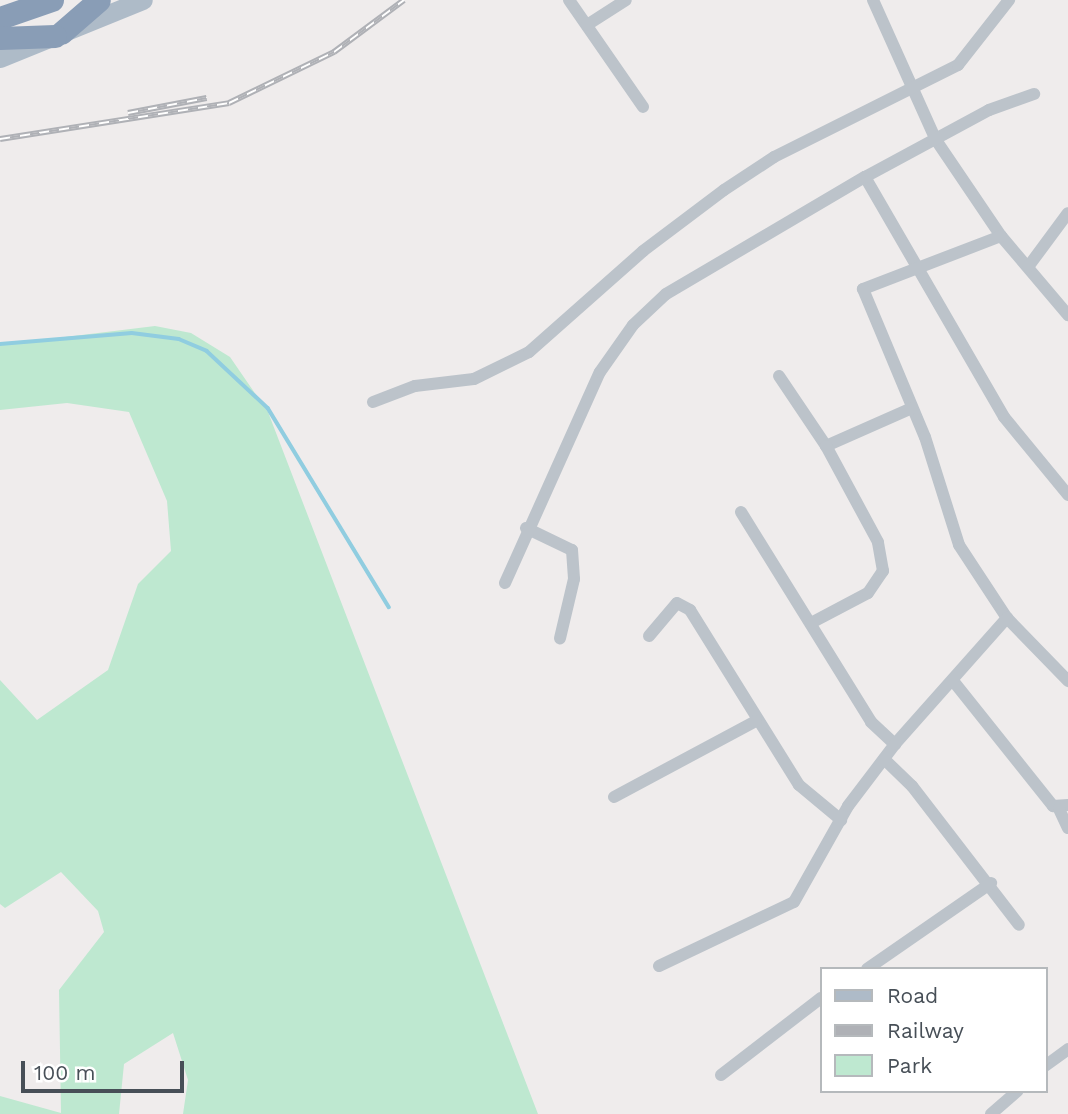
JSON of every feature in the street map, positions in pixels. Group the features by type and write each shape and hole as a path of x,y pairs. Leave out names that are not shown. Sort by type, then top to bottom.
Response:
{"highway":[{"path":"0,18 51,0"},
{"path":"0,38 58,35 99,0"}],"main road":[{"path":"0,58 143,0"}],"street":[{"path":"569,0 643,107"},
{"path":"587,25 626,0"},
{"path":"873,0 910,91 936,140 1001,236 1068,315"},
{"path":"373,402 415,386 474,379 529,352 643,251 724,190 789,149 958,65 1009,0"},
{"path":"505,583 526,528 600,372 633,325 709,265 989,110 1034,94"},
{"path":"864,177 919,266 1004,417 1068,495"},
{"path":"1028,267 1068,213"},
{"path":"1001,236 863,289 912,408 959,545 1007,618 1068,681"},
{"path":"779,376 826,446 878,542 883,571 868,593 811,623"},
{"path":"826,446 912,408"},
{"path":"741,512 871,722 895,744"},
{"path":"526,528 572,550 574,579 560,638"},
{"path":"649,636 677,603 690,610 756,721 799,785 841,820"},
{"path":"660,966 794,902 841,820 895,744 954,682 1007,618"},
{"path":"954,682 1063,807 1068,828"},
{"path":"614,797 756,721"},
{"path":"884,759 991,883 1019,925"},
{"path":"870,967 991,883"},
{"path":"721,1075 820,999"},
{"path":"1047,1065 1068,1049"},
{"path":"990,1114 1015,1093"}],"green space":[{"path":"155,326 191,333 230,357 268,412 538,1114 183,1114 188,1080 173,1033 124,1064 119,1114 0,1114 0,1096 61,1113 59,990 104,932 98,911 61,872 5,908 0,904 0,680 37,720 108,670 138,584 171,551 167,501 129,412 67,403 0,410 0,345"}],"waterway":[{"path":"0,344 132,333 179,339 207,351 268,408 389,607"}],"railway":[{"path":"0,139 229,103 334,52 404,0"},
{"path":"128,113 207,98"}]}
